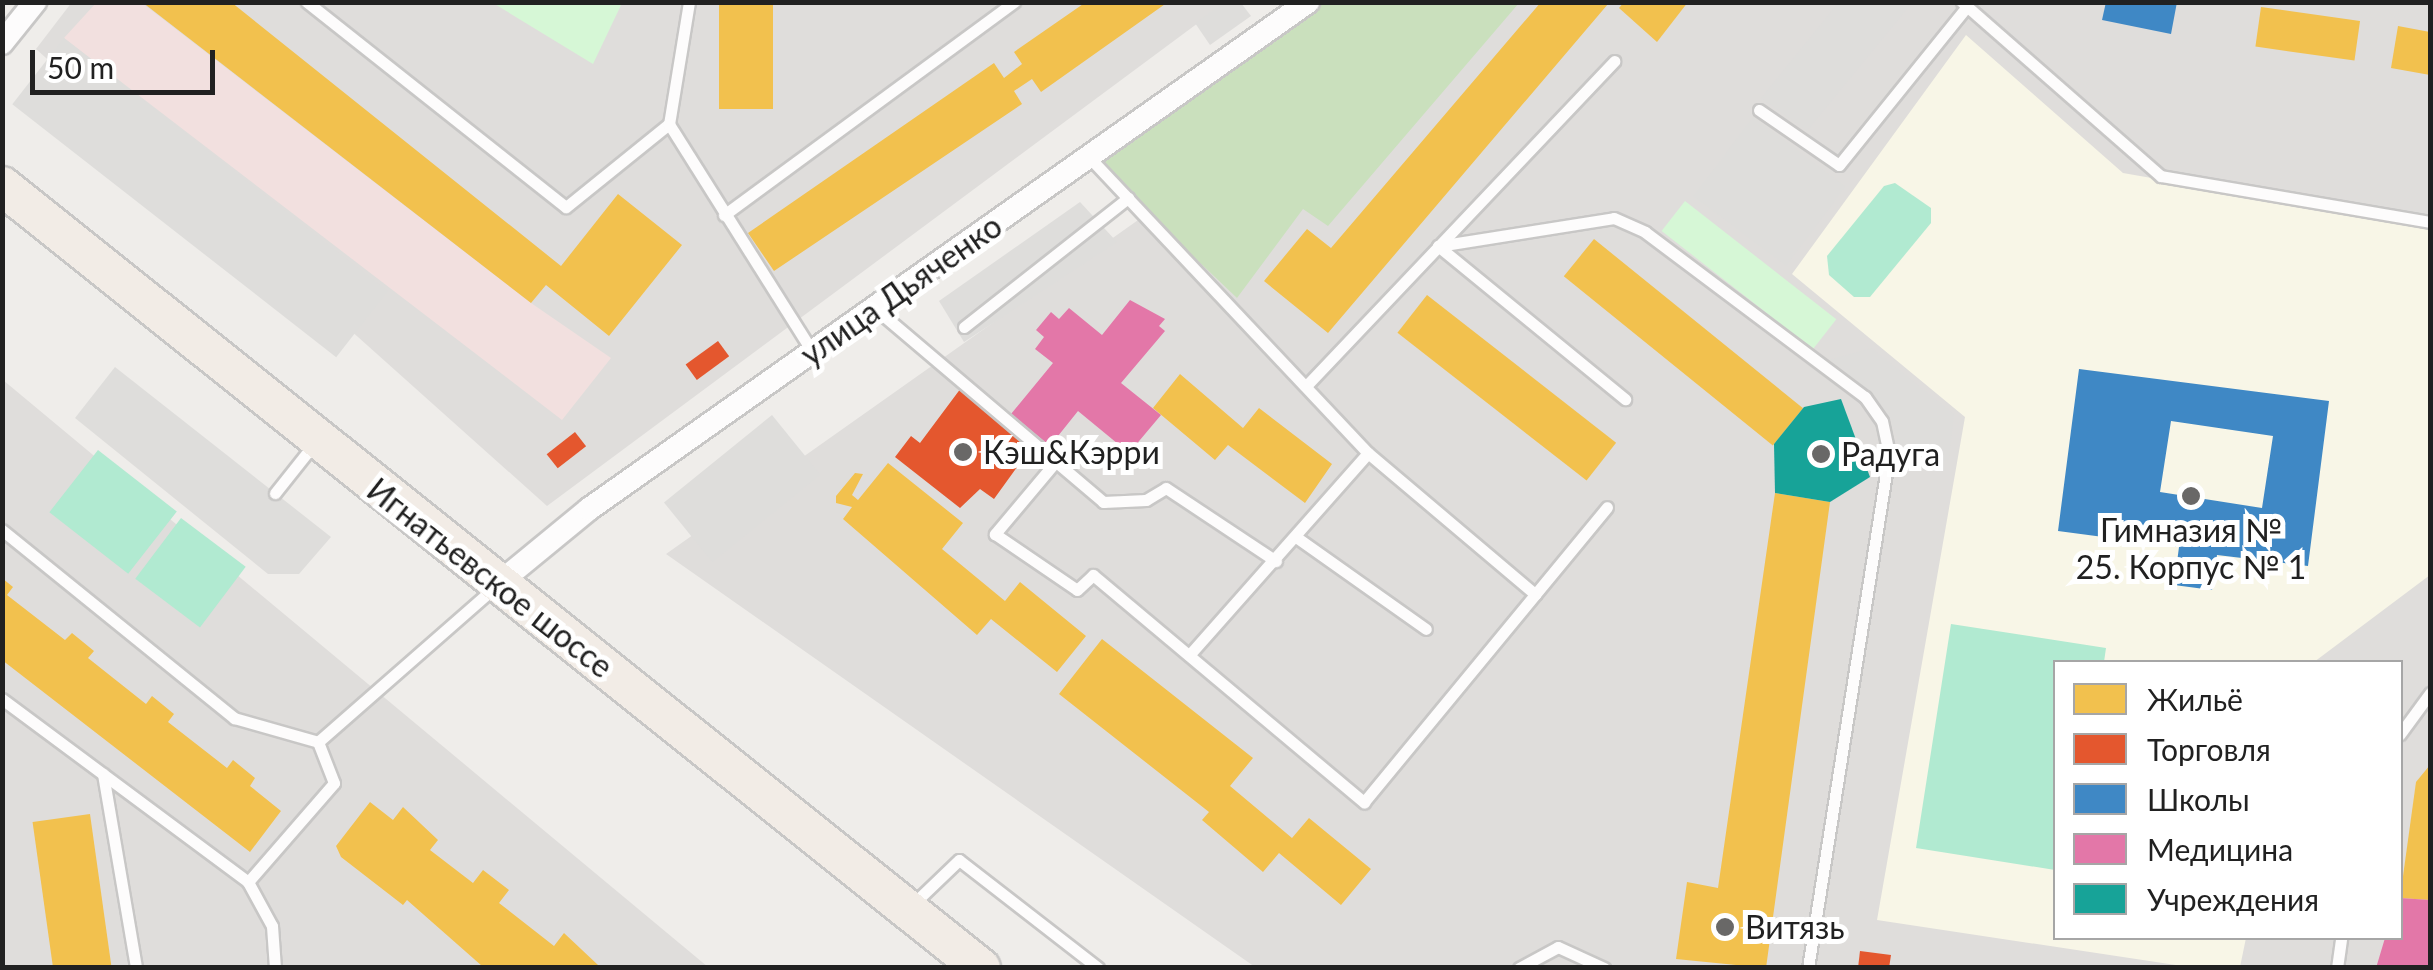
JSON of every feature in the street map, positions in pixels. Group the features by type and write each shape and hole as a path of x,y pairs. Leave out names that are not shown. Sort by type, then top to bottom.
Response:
{"main road":[{"name":"Игнатьевское шоссе","path":"2,186 981,968"}],"street":[{"path":"2,43 35,2"},
{"name":"улица Дьяченко","path":"499,583 589,508 876,310 1308,2"}],"lane":[{"path":"307,2 566,208 669,124"},
{"path":"689,2 669,124 813,353"},
{"path":"724,215 1008,5"},
{"path":"1759,110 1835,170 1963,6 2161,176 2430,222"},
{"path":"1306,386 1614,62"},
{"path":"1089,156 1368,453 1536,594"},
{"path":"964,327 1128,198"},
{"path":"1438,246 1614,218 1645,232 1865,396 1882,421 1890,454 1808,968"},
{"path":"1438,246 1625,400"},
{"path":"876,310 1103,502 1146,500 1166,488 1276,561"},
{"path":"275,493 317,441"},
{"path":"1188,655 1276,561 1368,453"},
{"path":"1057,460 995,534 1077,590 1093,575 1364,802 1607,507"},
{"path":"2,530 234,718 318,742"},
{"path":"1296,537 1426,629"},
{"path":"318,742 499,583"},
{"path":"2403,730 2430,693"},
{"path":"2,699 248,882 272,926 274,968"},
{"path":"248,882 334,783 318,742"},
{"path":"103,774 136,968"},
{"path":"908,908 959,860 1098,968"},
{"path":"2337,968 2341,940"},
{"path":"1519,968 1558,947 1604,968"}],"shaded area":[{"path":"72,2 1225,3 547,506 36,49"},
{"path":"96,3 142,3 531,303 611,358 562,420 64,38"},
{"path":"1224,3 1241,3 1251,16 1210,45 1195,23"},
{"path":"1445,3 2430,3 2430,967 1255,967 666,554"},
{"path":"1838,3 1912,3 1807,131 1761,98"},
{"name":"Гимназия № 25. Корпус № 1","path":"1966,35 2123,173 2430,227 2430,575 2317,660 2053,660 2053,940 2246,940 2240,967 2189,967 1877,920 1965,417 1792,274"},
{"path":"64,38 388,291 336,357 12,104"},
{"path":"1753,117 1846,187 1786,266 1693,196"},
{"path":"1080,202 1117,242 964,342 939,301"},
{"path":"1872,348 1954,414 1949,460 1906,466 1891,419 1828,360"},
{"path":"115,367 331,537 299,574 268,574 75,418"},
{"path":"3,380 708,967 3,967"},
{"path":"772,415 820,475 712,562 664,502"}],"green space":[{"path":"493,2 622,3 593,64"},
{"path":"1308,3 1519,3 1328,226 1303,209 1237,298 1089,157"},
{"path":"1895,183 1931,208 1931,223 1870,297 1854,297 1829,275 1827,256 1884,186"},
{"path":"1685,201 1836,319 1813,349 1662,231"},
{"path":"98,450 177,512 128,574 49,512"},
{"path":"181,518 246,567 200,627 135,579"},
{"path":"1951,624 2106,648 2104,660 2053,660 2053,870 1916,848"}],"building: Жильё":[{"path":"142,2 231,2 561,266 618,194 682,245 609,336 546,285 531,303"},
{"path":"719,2 773,2 773,109 719,109"},
{"path":"1086,2 1168,2 1041,92 1032,79 1014,91 1022,104 774,271 748,233 994,63 1004,78 1022,64 1014,52"},
{"path":"1541,2 1608,4 1328,333 1264,281 1307,229 1331,248"},
{"path":"1624,2 1688,2 1657,42 1619,8"},
{"path":"2261,7 2360,21 2354,61 2255,47"},
{"path":"2398,26 2430,32 2430,75 2391,68"},
{"path":"1594,239 1803,408 1773,446 1564,276"},
{"path":"1427,295 1616,443 1587,481 1397,333"},
{"path":"1180,374 1243,428 1259,408 1332,464 1305,503 1228,445 1215,460 1153,408"},
{"path":"888,463 963,523 942,549 1005,601 1020,582 1086,636 1057,672 991,619 977,635 843,519 852,507 836,503 836,496 855,473 863,474 852,495 858,500"},
{"path":"1775,493 1830,502 1766,968 1676,959 1687,882 1718,888"},
{"path":"2,578 13,587 7,595 65,640 72,633 94,651 88,658 146,704 152,696 174,714 168,722 227,768 233,760 255,778 250,786 281,811 250,852 2,660"},
{"path":"1102,639 1253,758 1230,786 1292,838 1309,818 1371,869 1341,905 1279,853 1263,872 1202,820 1209,812 1059,694"},
{"path":"2430,765 2430,900 2403,898 2416,782"},
{"path":"370,802 393,820 403,807 438,840 430,850 473,883 483,870 509,890 499,903 554,946 564,933 598,965 482,966 407,900 403,905 341,857 336,846"},
{"path":"90,814 112,967 53,968 33,822"}],"building: Торговля":[{"path":"718,341 729,356 697,380 686,365"},
{"name":"Кэш&Кэрри","path":"961,388 1033,445 994,499 980,489 960,508 895,457 911,436 920,443"},
{"path":"575,432 586,446 558,468 547,454"},
{"path":"1860,951 1891,955 1889,968 1858,968"}],"building: Школы":[{"path":"2106,2 2177,2 2171,34 2102,20"},
{"path":"2079,369 2329,401 2308,566 2217,555 2212,590 2174,585 2179,547 2058,531","holes":["2171,421 2273,436 2262,508 2160,492"]}],"building: Медицина":[{"path":"1130,300 1165,319 1159,326 1165,331 1121,383 1161,415 1129,453 1078,411 1050,446 1011,414 1053,363 1035,349 1044,337 1036,330 1051,312 1059,319 1069,308 1102,335"},
{"path":"2403,898 2430,900 2430,968 2376,968 2384,940 2403,940"}],"building: Учреждения":[{"path":"1841,399 1870,477 1830,502 1775,493 1774,444 1804,407"}],"place":[{"name":"Кэш&Кэрри","path":"963,452"},
{"name":"Радуга","path":"1821,454"},
{"name":"Гимназия № 25. Корпус № 1","path":"2191,496"},
{"name":"Витязь","path":"1725,927"}]}
